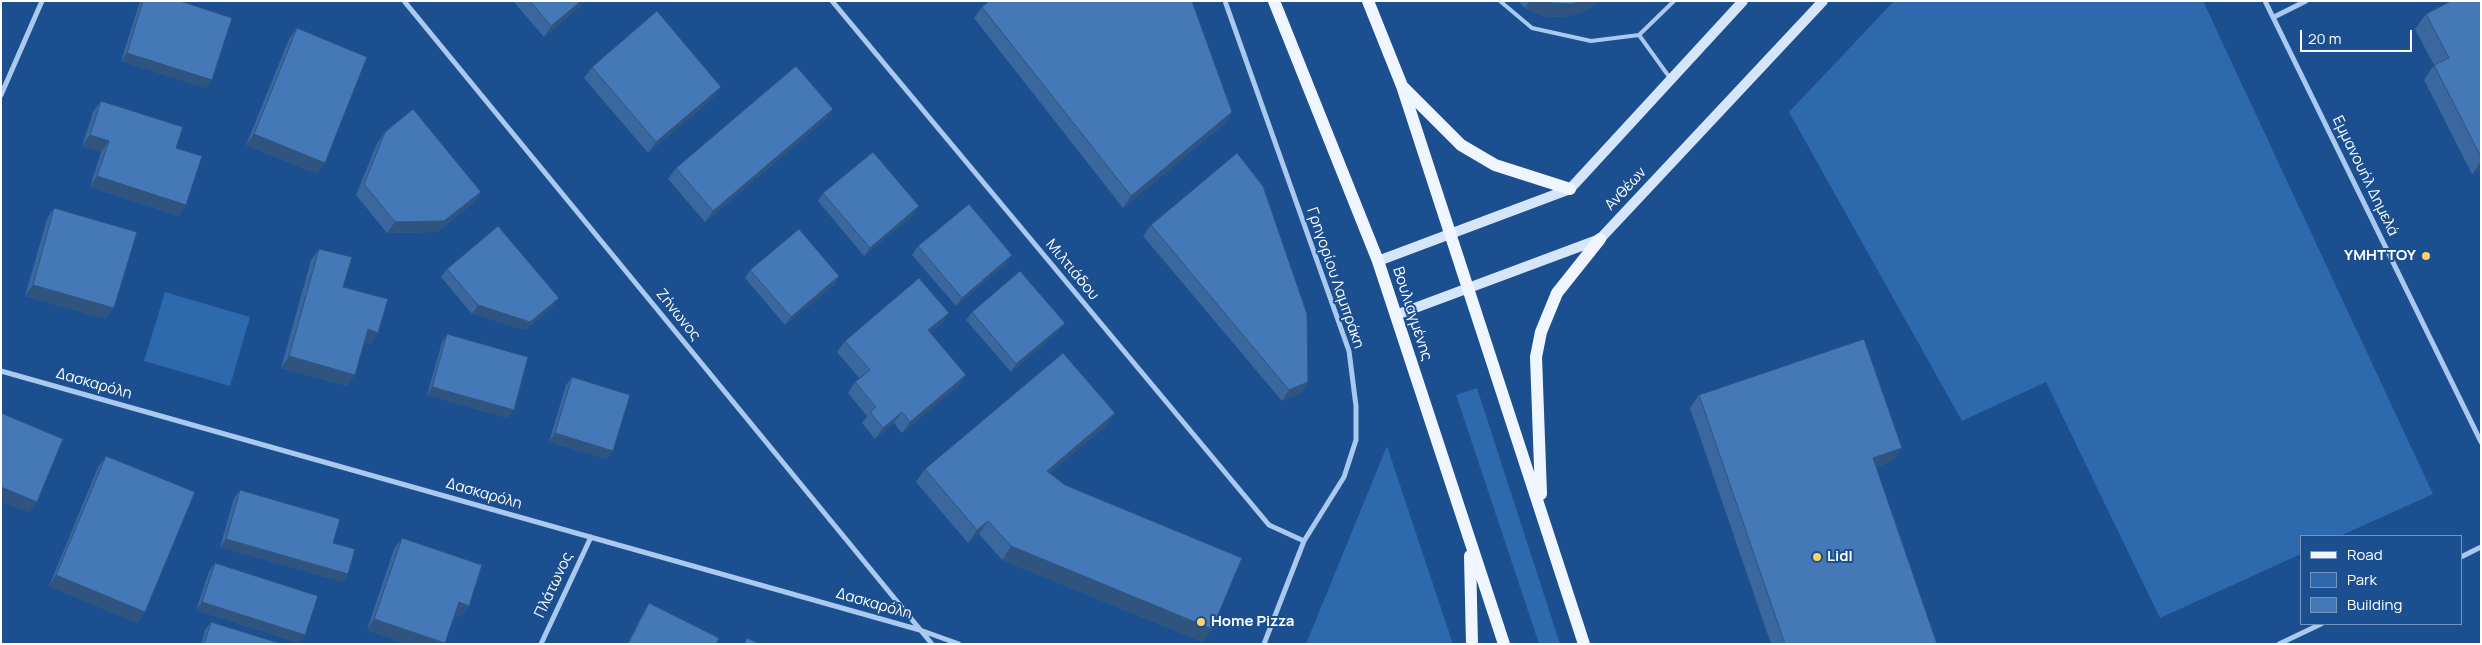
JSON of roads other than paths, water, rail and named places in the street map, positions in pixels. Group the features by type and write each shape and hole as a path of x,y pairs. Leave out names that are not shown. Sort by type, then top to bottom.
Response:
{"main road":[{"name":"Βουλιαγμένης","path":"1274,1 1378,262 1504,644"},
{"path":"1368,1 1402,86 1541,507 1584,644"},
{"path":"1378,262 1570,189 1743,1"},
{"name":"Ανθέων","path":"1396,315 1600,239 1823,1"},
{"path":"1402,86 1461,145 1495,166 1570,189"},
{"path":"1541,507 1536,357 1557,293 1600,239"},
{"path":"1470,541 1472,644"}],"street":[{"path":"1,95 42,1"},
{"name":"Ζήνωνος","path":"404,1 932,644"},
{"name":"Μιλτιάδου","path":"832,1 1269,525 1304,541"},
{"name":"Γρηγορίου Λαμπράκη","path":"1225,1 1349,351 1356,406 1356,440 1344,477 1304,541 1264,644"},
{"name":"Εμμανουήλ Δημελά","path":"2266,1 2481,442"},
{"path":"2274,17 2306,1"},
{"name":"Δασκαρόλη","path":"1,371 920,630 959,644"},
{"name":"Πλάτωνος","path":"541,644 591,537"},
{"path":"2462,556 2481,547"},
{"path":"2279,644 2319,625"}],"lane":[{"path":"1500,1 1532,28 1591,41 1639,35 1674,1"},
{"path":"1639,35 1671,78"}],"place":[{"name":"ΥΜΗΤΤΟΥ","path":"2426,256"},
{"name":"Lidl","path":"1817,557"},
{"name":"Home Pizza","path":"1201,622"}]}
